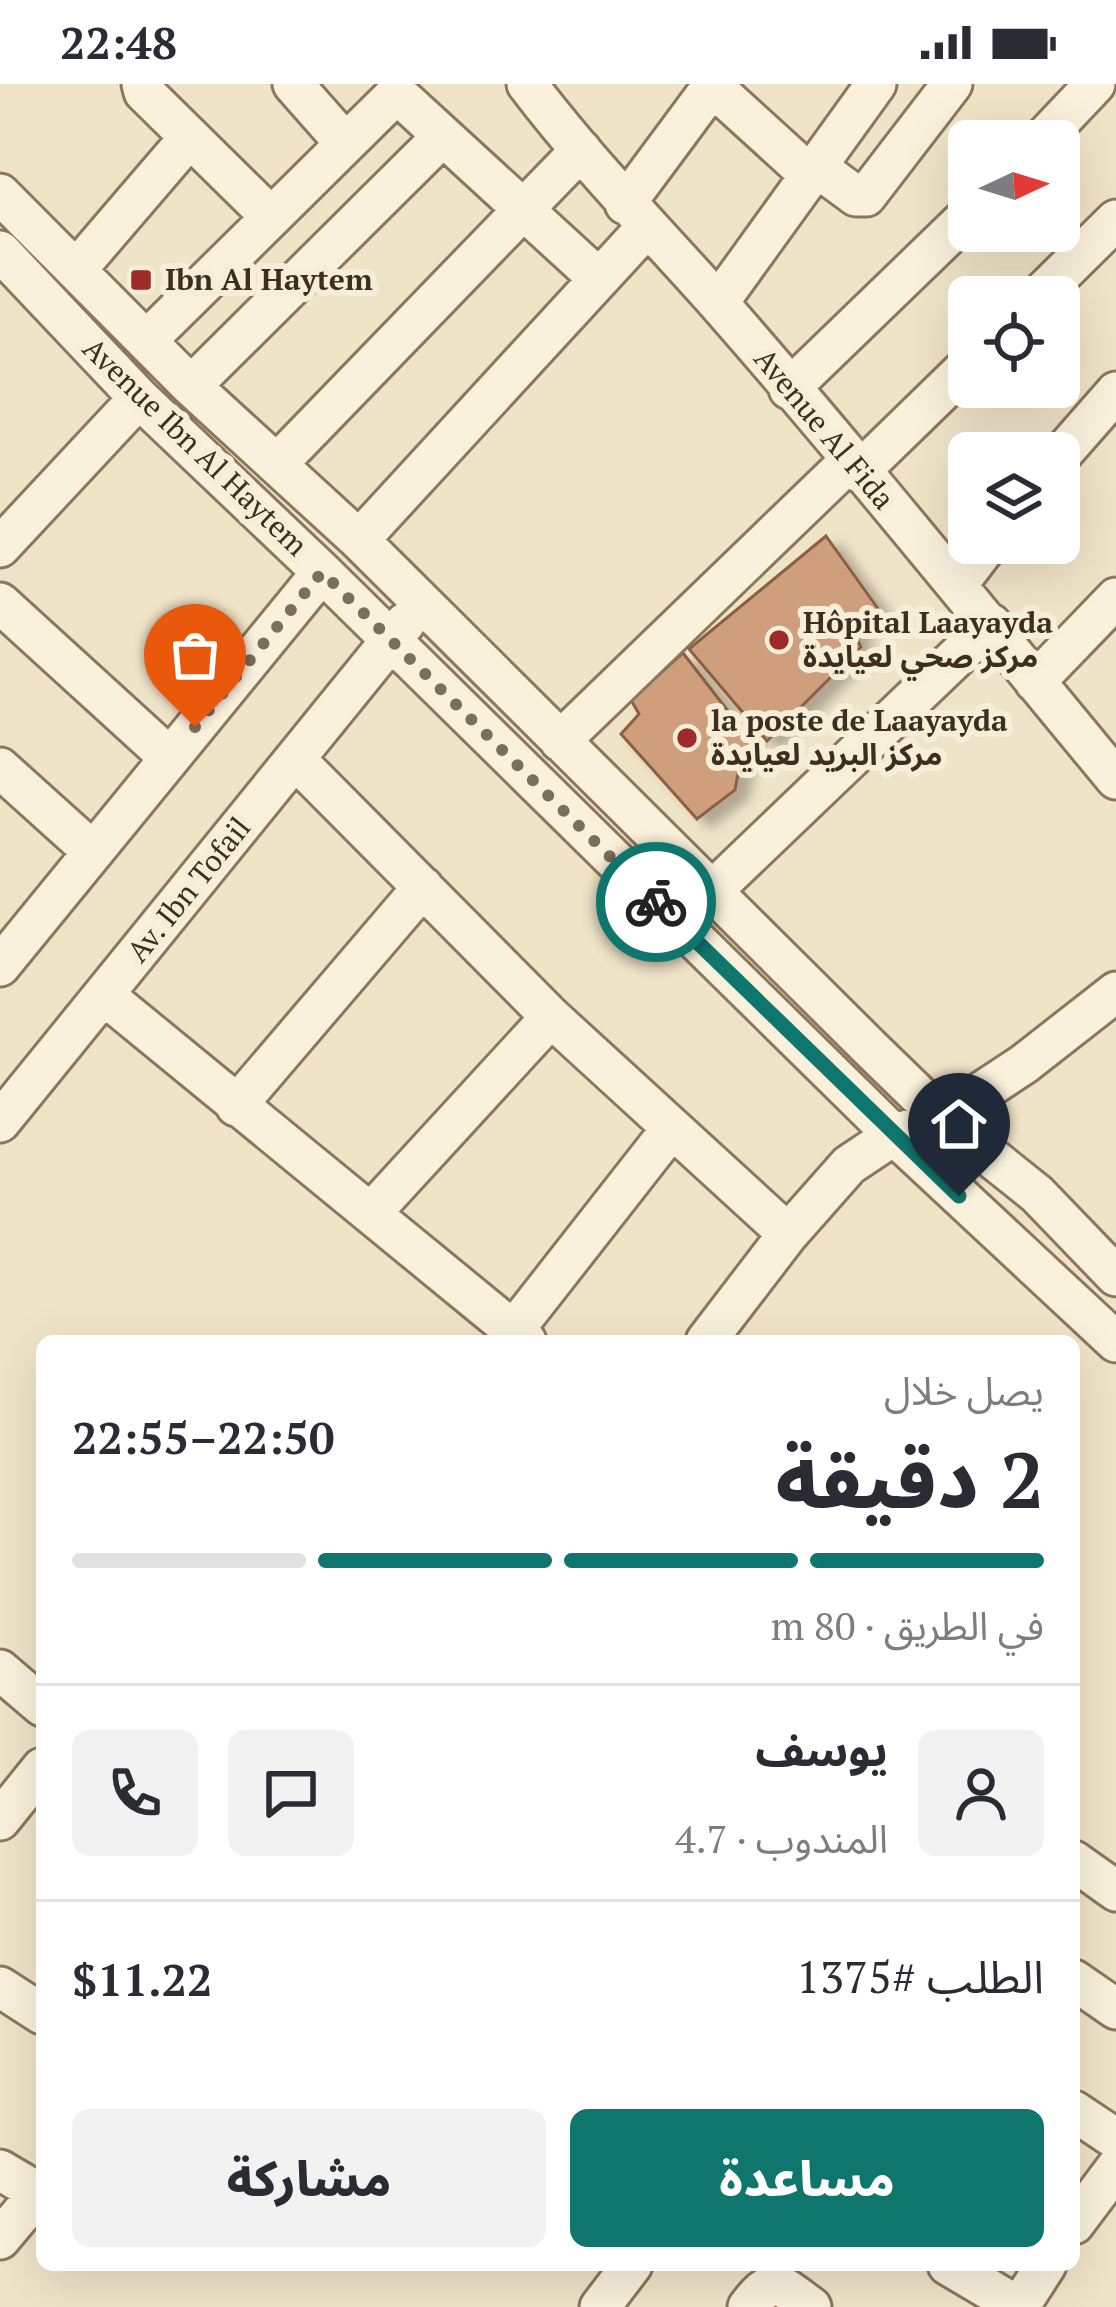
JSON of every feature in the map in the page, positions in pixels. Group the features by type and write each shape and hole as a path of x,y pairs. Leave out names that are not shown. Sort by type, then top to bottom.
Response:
{"street":[{"path":"142,84 144,92 271,217"},
{"path":"718,303 876,84"},
{"path":"359,540 599,279 712,85 815,172 856,196 866,196 952,84"},
{"path":"1061,120 1095,84"},
{"path":"303,88 345,143"},
{"name":"Avenue Al Fida","path":"537,88 636,216 718,303 1116,779"},
{"path":"147,340 393,97 405,101 599,279"},
{"path":"76,270 190,137"},
{"path":"191,386 442,137"},
{"path":"278,464 581,150"},
{"name":"Avenue Ibn Al Haytem","path":"0,194 191,386 359,540 942,1118 1037,1195 1116,1276"},
{"path":"1059,276 1116,220"},
{"path":"790,389 948,235"},
{"name":"Avenue Ibn Al Haytem","path":"0,251 139,398 322,572 1092,1333"},
{"path":"560,741 948,383"},
{"path":"1080,433 1116,392"},
{"path":"0,548 139,398"},
{"path":"956,585 972,564"},
{"path":"0,966 322,572"},
{"path":"1035,682 1116,598"},
{"name":"Av. Ibn Tofail","path":"0,1122 392,644 420,601"},
{"path":"0,603 170,758"},
{"path":"711,892 991,624"},
{"path":"295,759 551,1016 788,1234"},
{"path":"0,768 92,850"},
{"path":"236,1106 423,887"},
{"path":"711,1335 788,1234 849,1165 894,1136 942,1118 1024,1064 1116,992"},
{"path":"104,995 519,1335"},
{"path":"371,1213 551,1016"},
{"path":"521,1335 672,1128"},
{"path":"0,1670 36,1701"},
{"path":"0,1820 36,1775"},
{"path":"1080,1865 1116,1892"},
{"path":"1080,1984 1116,2009"},
{"path":"0,1987 36,2010"},
{"path":"1080,2115 1116,2139"},
{"path":"1080,2216 1116,2168"},
{"path":"0,2170 36,2189"},
{"path":"0,2239 36,2196"},
{"path":"600,2307 627,2271"},
{"path":"958,2271 1019,2307 1042,2271"},
{"path":"748,2307 765,2285 776,2284 812,2307"}],"building":[{"name":"Hôpital Laayayda مركز صحي لعيايدة","path":"826,536 879,610 854,632 861,647 767,741 689,649"},
{"name":"la poste de Laayayda مركز البريد لعيايدة","path":"683,653 752,742 740,763 735,790 697,819 621,734 639,714 631,700"}],"way so far":[{"path":"195,727 322,572 656,902"}],"place":[{"name":"Ibn Al Haytem","path":"141,280"},
{"name":"Hôpital Laayayda مركز صحي لعيايدة","path":"779,640"},
{"name":"la poste de Laayayda مركز البريد لعيايدة","path":"687,738"}],"route":[{"path":"656,902 959,1196"}]}
